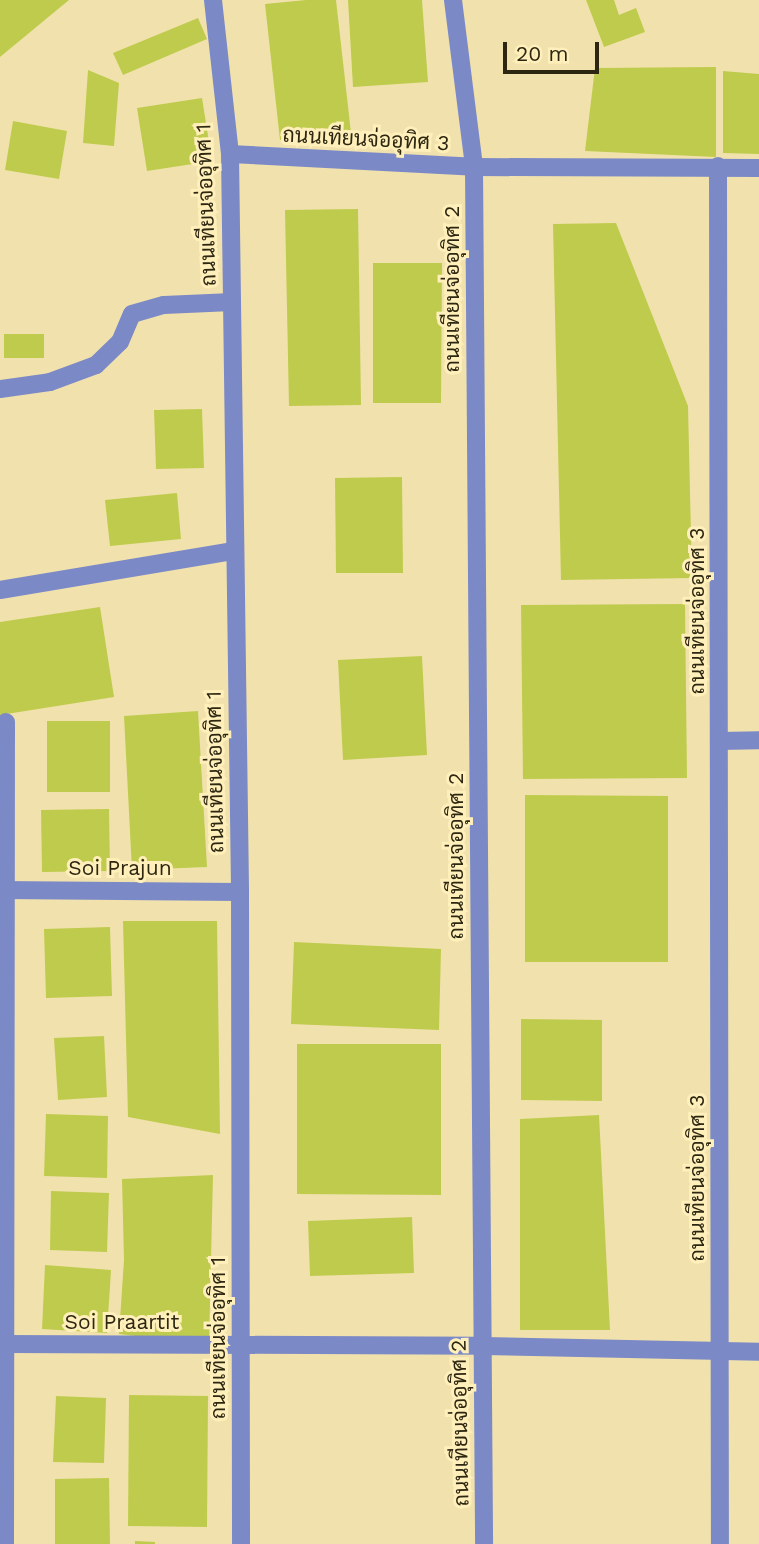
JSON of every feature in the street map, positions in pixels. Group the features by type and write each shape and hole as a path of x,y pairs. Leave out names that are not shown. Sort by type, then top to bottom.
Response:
{"street":[{"name":"ถนนเทียนจ่ออุทิศ 1","path":"213,0 230,155 240,892 241,1544"},
{"name":"ถนนเทียนจ่ออุทิศ 2","path":"453,0 474,167 484,1544"},
{"name":"ถนนเทียนจ่ออุทิศ 3","path":"230,155 474,167 718,166 720,1544"},
{"path":"718,166 759,168"},
{"path":"0,389 50,382 96,365 120,342 132,314 164,306 232,302"},
{"path":"0,590 234,551"},
{"path":"5,722 5,1544"},
{"path":"720,741 759,740"},
{"name":"Soi Prajun","path":"3,890 240,892"},
{"name":"Soi Praartit","path":"4,1344 482,1346 759,1352"}],"building":[{"path":"0,0 69,0 0,57"},
{"path":"336,0 351,133 280,140 265,4"},
{"path":"348,0 422,0 428,82 353,87"},
{"path":"586,0 614,0 619,15 636,8 645,32 604,47"},
{"path":"198,18 207,39 123,75 113,53"},
{"path":"716,67 716,157 585,151 595,68"},
{"path":"88,70 119,83 114,146 83,143"},
{"path":"723,71 759,74 759,154 723,153"},
{"path":"202,98 212,161 147,171 137,108"},
{"path":"13,121 67,131 59,179 5,170"},
{"path":"358,209 361,405 289,406 285,210"},
{"path":"616,223 688,406 692,578 561,580 553,224"},
{"path":"373,263 442,263 441,403 373,403"},
{"path":"4,334 44,334 44,358 4,358"},
{"path":"202,409 204,468 156,469 154,410"},
{"path":"402,477 403,573 336,573 335,478"},
{"path":"177,493 181,539 110,546 105,500"},
{"path":"685,604 687,778 523,779 521,605"},
{"path":"100,607 114,697 0,715 0,622"},
{"path":"422,656 427,755 343,760 338,660"},
{"path":"198,711 207,867 132,870 124,716"},
{"path":"47,721 110,721 110,792 47,792"},
{"path":"525,795 668,796 668,962 525,962"},
{"path":"109,809 110,871 42,872 41,810"},
{"path":"123,921 217,921 220,1134 128,1117"},
{"path":"110,927 112,996 46,998 44,929"},
{"path":"294,942 441,949 439,1030 291,1024"},
{"path":"521,1019 602,1020 602,1101 521,1100"},
{"path":"104,1036 107,1097 58,1100 54,1038"},
{"path":"297,1044 441,1044 441,1195 297,1194"},
{"path":"46,1114 108,1116 107,1178 44,1176"},
{"path":"599,1115 610,1330 520,1330 520,1119"},
{"path":"213,1175 209,1345 119,1334 124,1260 122,1179"},
{"path":"51,1191 109,1193 107,1252 50,1250"},
{"path":"412,1217 414,1273 310,1276 308,1221"},
{"path":"45,1265 111,1270 107,1333 42,1329"},
{"path":"129,1395 208,1396 207,1527 128,1526"},
{"path":"56,1396 106,1398 104,1463 53,1462"},
{"path":"109,1478 110,1544 55,1544 55,1479"},
{"path":"135,1541 155,1542 155,1544 135,1544"}]}
